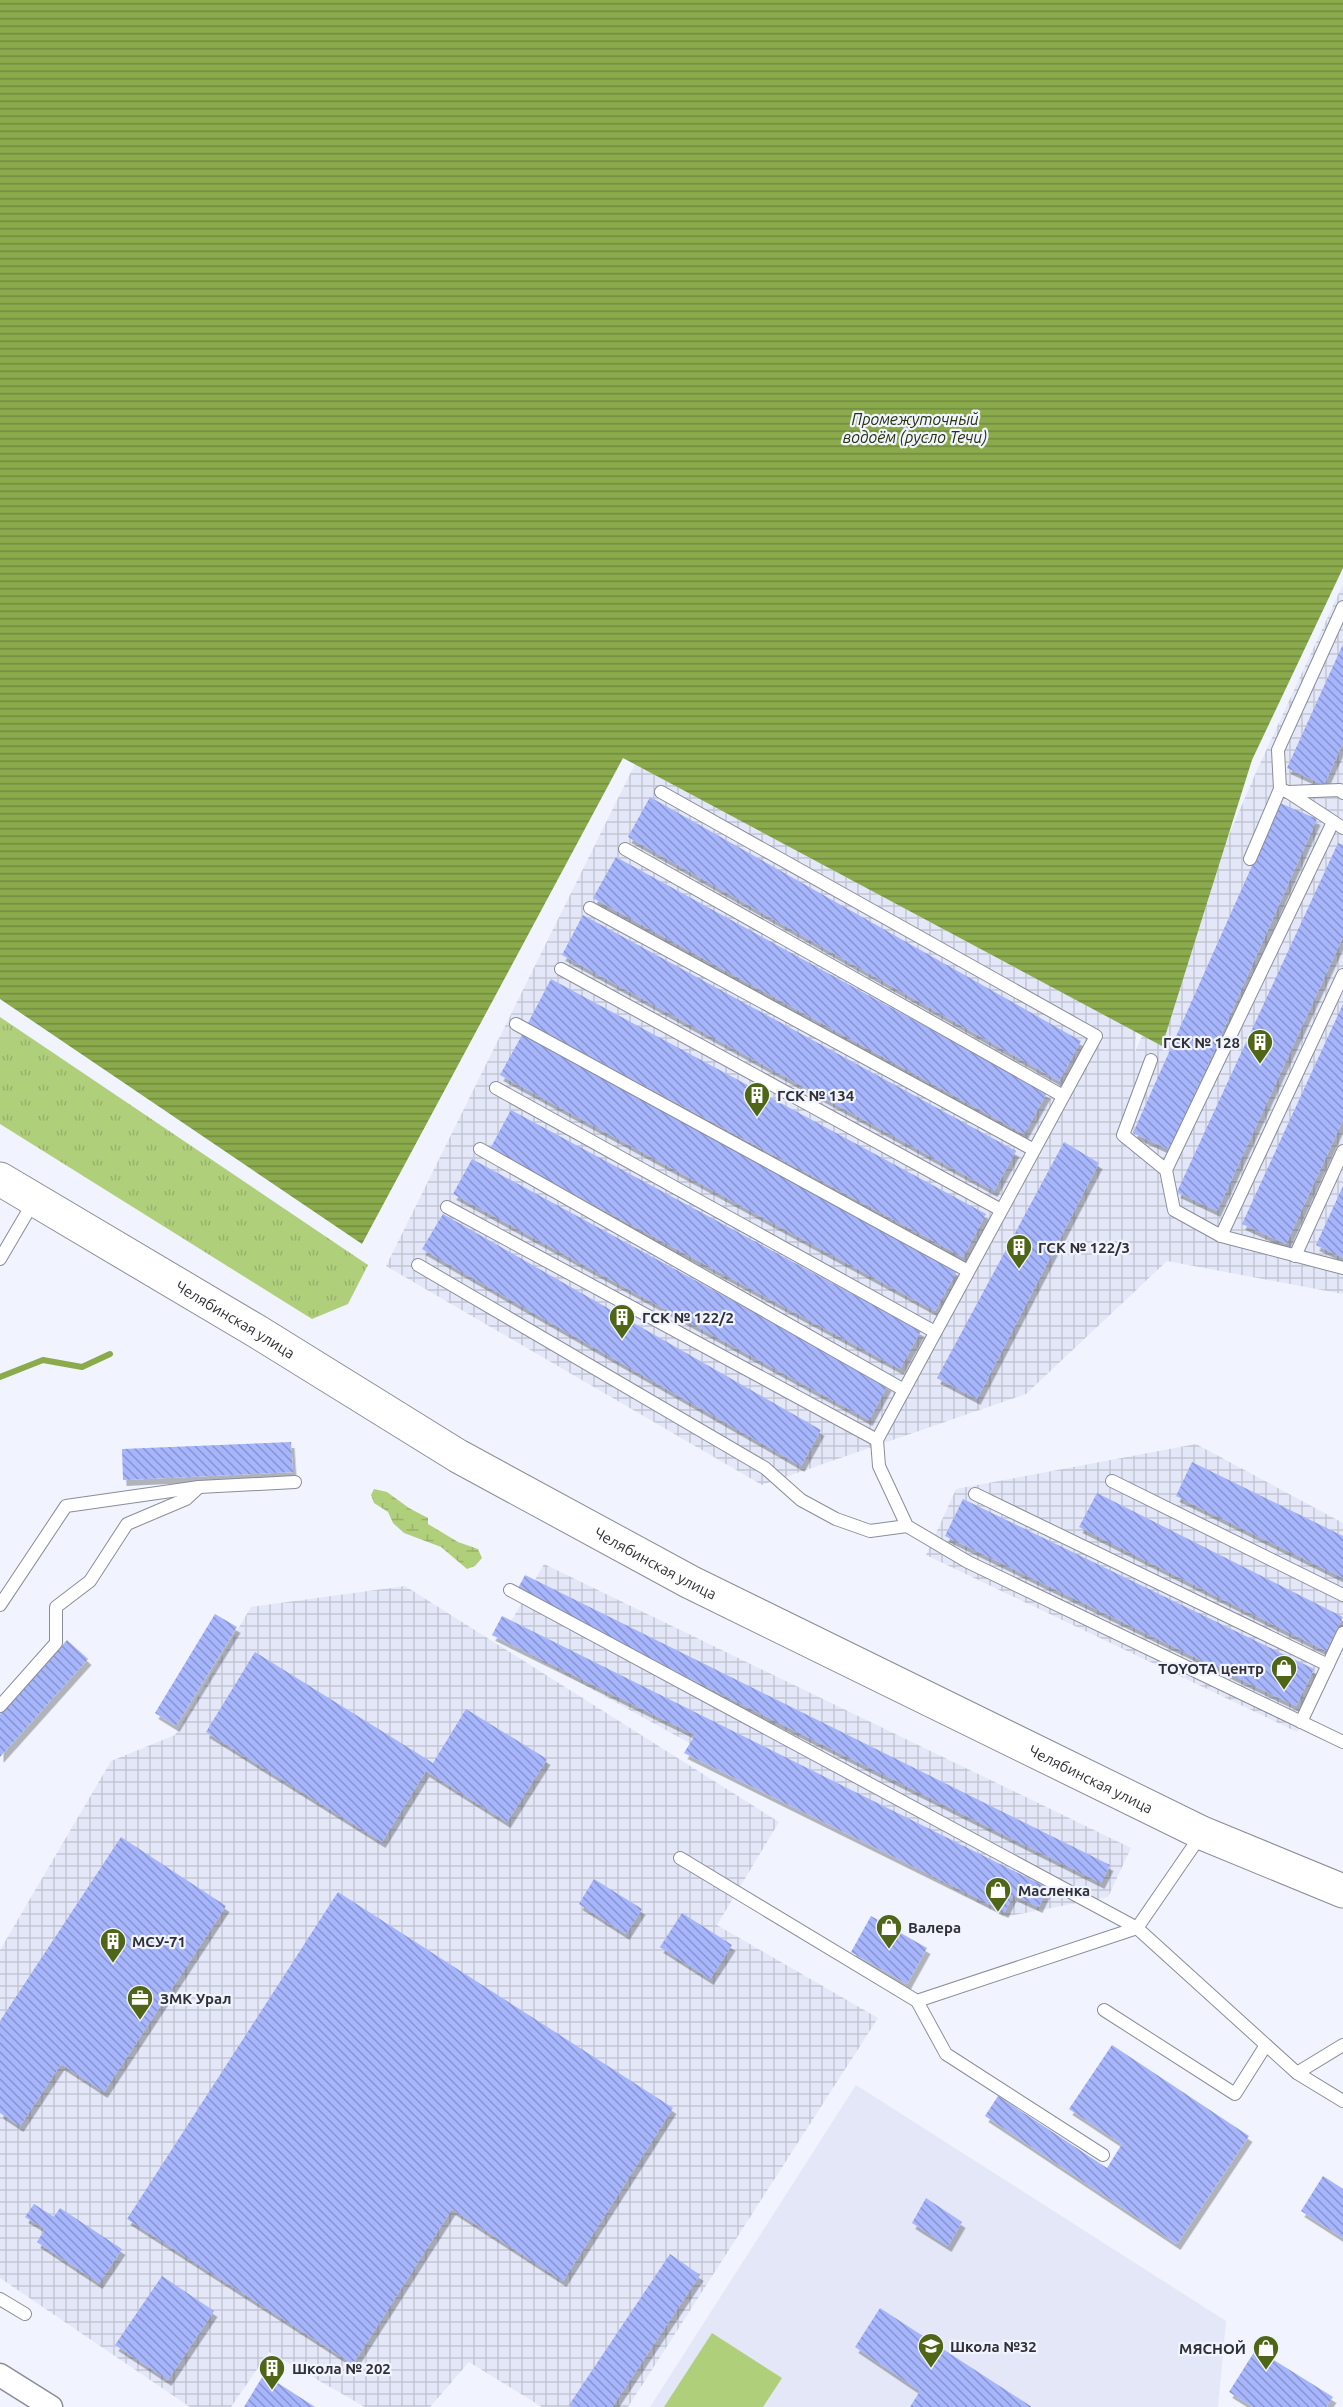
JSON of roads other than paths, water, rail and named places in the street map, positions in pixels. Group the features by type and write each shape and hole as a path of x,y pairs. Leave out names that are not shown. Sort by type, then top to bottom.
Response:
{"main road":[{"name":"Челябинская улица","path":"0,1179 258,1332 458,1456 690,1582 1202,1833 1343,1891"}],"street":[{"path":"0,2375 51,2407"}],"lane":[{"path":"1250,859 1284,791 1278,750 1343,607"},
{"path":"1284,791 1342,789"},
{"path":"1284,791 1338,825 1166,1170 1174,1210 1221,1236 1343,1268"},
{"path":"661,792 1096,1036 877,1440 879,1466 907,1526 968,1562 1343,1742"},
{"path":"625,849 1063,1096"},
{"path":"590,909 1034,1150"},
{"path":"561,969 1001,1210"},
{"path":"1221,1236 1343,975"},
{"path":"516,1024 968,1271"},
{"path":"1151,1060 1123,1135 1166,1170"},
{"path":"496,1088 935,1332"},
{"path":"480,1149 904,1390"},
{"path":"1294,1257 1343,1151"},
{"path":"2,1253 34,1200"},
{"path":"447,1207 877,1440"},
{"path":"418,1265 765,1468 801,1500 836,1519 870,1531 907,1526"},
{"path":"1112,1481 1343,1595"},
{"path":"0,1605 66,1506 199,1487 295,1482"},
{"path":"0,1706 56,1643 56,1607 90,1581 127,1524 186,1500 199,1487"},
{"path":"975,1494 1328,1665"},
{"path":"510,1590 1137,1928 1297,2073 1343,2101"},
{"path":"1301,1722 1343,1633"},
{"path":"917,2001 1137,1928 1202,1833"},
{"path":"680,1858 917,2001 946,2054 1103,2155"},
{"path":"1104,2010 1235,2094 1266,2045"},
{"path":"1297,2073 1343,2045"},
{"path":"0,2299 25,2314"}],"water":[{"name":"Промежуточный водоём (русло Течи)","path":"0,0 1343,0 1343,568 1252,760 1162,1046 623,758 362,1244 0,999"}],"waterway":[{"path":"0,1377 43,1360 82,1367 110,1354"}],"place":[{"name":"ГСК № 128","path":"1260,1065"},
{"name":"ГСК № 134","path":"757,1118"},
{"name":"ГСК № 122/3","path":"1019,1270"},
{"name":"ГСК № 122/2","path":"622,1340"},
{"name":"TOYOTA центр","path":"1284,1691"},
{"name":"Масленка","path":"998,1913"},
{"name":"Валера","path":"889,1950"},
{"name":"МСУ-71","path":"113,1964"},
{"name":"ЗМК Урал","path":"140,2021"},
{"name":"Школа №32","path":"931,2369"},
{"name":"МЯСНОЙ","path":"1266,2371"},
{"name":"Школа № 202","path":"272,2391"}]}
